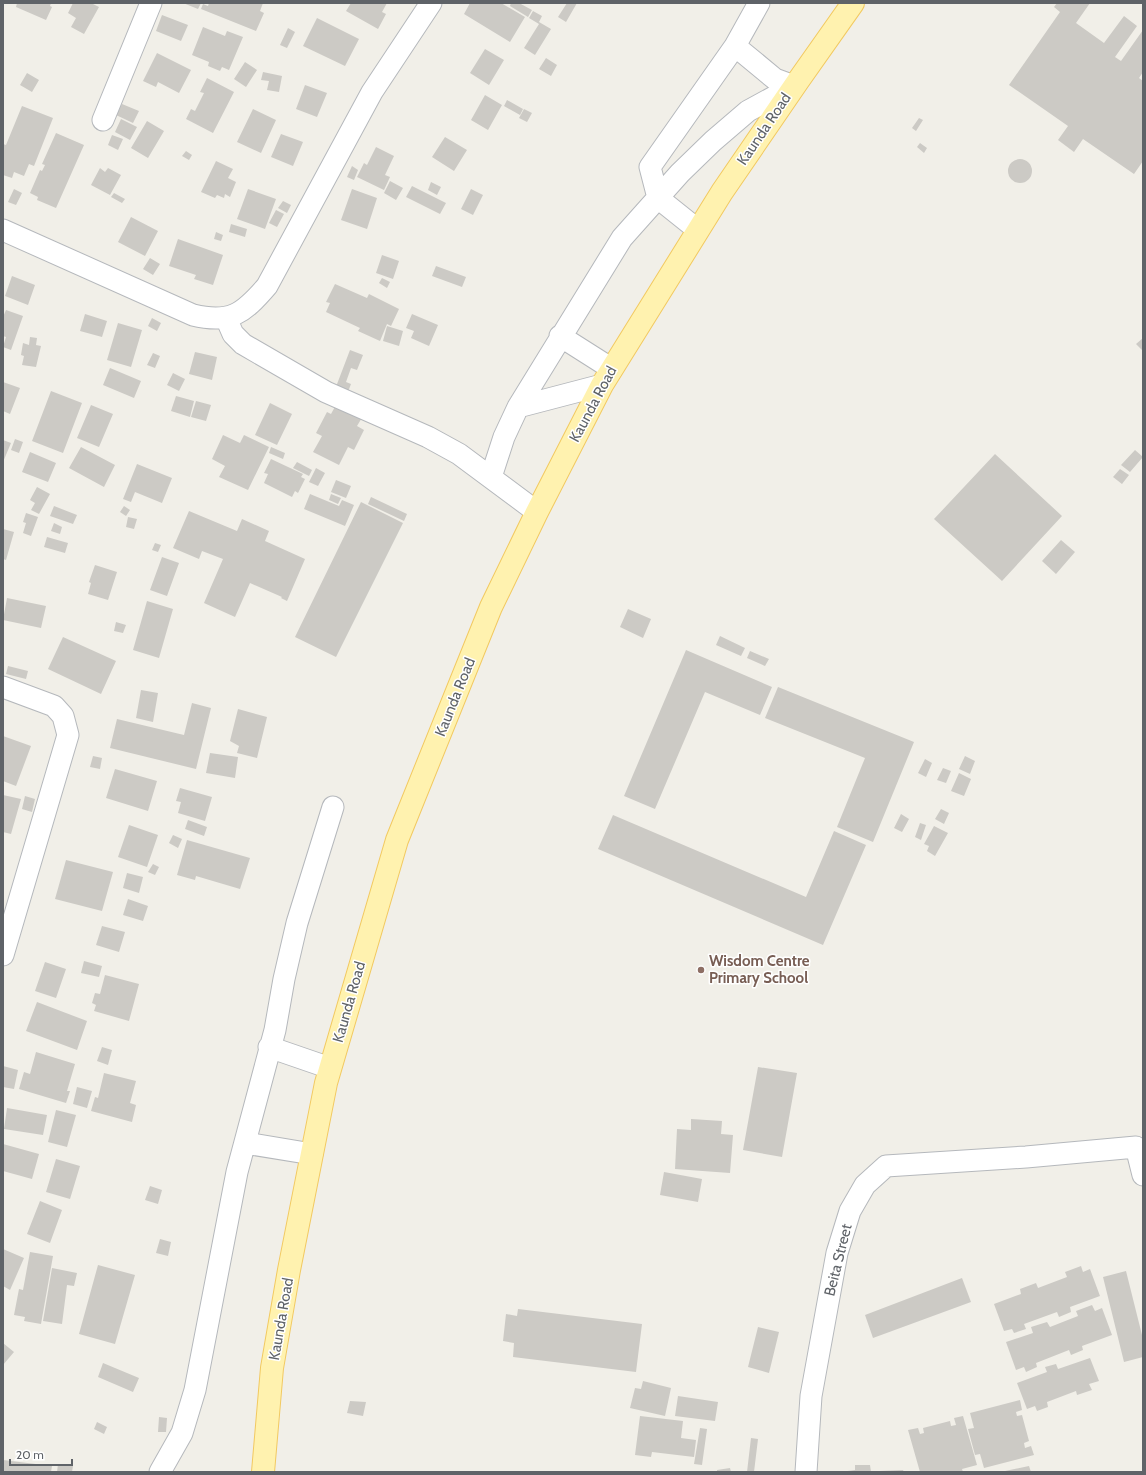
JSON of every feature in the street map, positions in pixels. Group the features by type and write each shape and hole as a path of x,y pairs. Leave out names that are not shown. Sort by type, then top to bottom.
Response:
{"main road":[{"name":"Kaunda Road","path":"263,1472 272,1368 289,1270 330,1068 397,840 491,607 537,512 607,377 698,230 794,86 853,3"}],"street":[{"path":"102,120 151,3"},
{"path":"3,230 193,315 211,319 226,318 240,312 267,286 372,92 431,3"},
{"path":"698,230 658,198 650,167 735,46 759,3"},
{"path":"735,46 775,79 794,86"},
{"path":"491,477 504,437 518,407 560,336 622,238 680,173 748,111 794,86"},
{"path":"226,318 233,334 243,344 326,392 428,437 459,454 537,512"},
{"path":"560,336 607,377"},
{"path":"518,407 607,377"},
{"path":"3,687 54,706 64,716 68,735 3,955"},
{"path":"160,1472 182,1433 196,1390 237,1172 274,1030 297,923 332,807"},
{"path":"269,1047 330,1068"},
{"path":"1140,1142 1143,1175"},
{"name":"Beita Street","path":"806,1472 811,1396 837,1253 850,1211 865,1185 886,1166 1026,1157 1140,1142"},
{"path":"245,1143 312,1154"}],"building":[{"path":"17,3 51,3 50,6 52,7 46,20 16,7"},
{"path":"73,3 91,3 99,7 84,34 71,27 76,18 68,13"},
{"path":"183,3 201,3 198,9"},
{"path":"209,3 263,3 260,11 264,13 256,31 201,9 203,4 208,6"},
{"path":"351,3 387,3 382,12 386,14 378,29 346,11"},
{"path":"470,3 501,3 525,17 510,42 464,14"},
{"path":"511,3 519,3 532,10 528,17 510,6"},
{"path":"567,3 577,3 566,22 558,17"},
{"path":"1057,3 1090,3 1076,23 1104,43 1124,16 1137,26 1115,57 1121,61 1143,30 1143,72 1139,78 1143,81 1143,161 1134,174 1083,139 1074,152 1058,140 1068,126 1009,85 1060,12 1054,7"},
{"path":"533,11 542,16 539,22 551,29 535,55 524,48 539,24 529,18"},
{"path":"162,15 188,25 181,41 156,31"},
{"path":"317,18 359,39 345,66 303,46"},
{"path":"203,27 225,36 227,31 243,37 229,70 222,67 220,71 208,66 209,62 192,55"},
{"path":"288,28 295,32 287,48 280,45"},
{"path":"485,49 504,60 489,85 470,73"},
{"path":"157,53 191,70 179,93 158,82 156,87 143,81"},
{"path":"546,58 557,65 551,76 539,69"},
{"path":"245,62 257,70 246,87 234,79"},
{"path":"263,72 282,76 279,92 267,90 269,81 261,80"},
{"path":"27,73 39,80 32,92 20,85"},
{"path":"207,78 234,92 213,133 186,119 191,109 195,111 204,93 200,92"},
{"path":"305,85 327,93 317,117 296,109"},
{"path":"485,95 502,105 488,130 471,120"},
{"path":"507,100 523,109 520,115 504,106"},
{"path":"122,104 139,111 133,123 116,115"},
{"path":"22,106 53,118 34,166 29,164 24,176 14,172 12,178 3,175 3,144 6,145"},
{"path":"253,109 276,120 261,153 237,142"},
{"path":"524,109 532,113 527,122 519,118"},
{"path":"919,118 923,120 916,131 912,128"},
{"path":"121,119 137,127 130,140 115,132"},
{"path":"147,121 164,131 148,158 131,148"},
{"path":"56,133 84,145 56,208 37,200 38,197 30,193 40,170 42,171 45,165 42,164"},
{"path":"281,134 303,142 293,166 271,157"},
{"path":"112,135 123,139 118,150 108,145"},
{"path":"445,137 467,150 454,171 432,157"},
{"path":"920,143 927,148 924,153 917,147"},
{"path":"376,147 394,156 385,175 390,177 384,190 357,177 364,163 367,165"},
{"path":"186,151 192,155 189,160 182,156"},
{"path":"1020,159 1029,162 1032,171 1029,180 1020,183 1011,180 1008,171 1011,162"},
{"path":"216,161 233,169 228,178 236,182 230,197 225,194 224,198 217,195 215,198 201,192"},
{"path":"352,166 358,170 354,180 347,177"},
{"path":"100,168 105,172 108,168 121,175 110,195 91,185"},
{"path":"390,181 403,188 396,200 384,193"},
{"path":"431,182 441,187 437,195 428,190"},
{"path":"412,186 446,203 440,214 406,197"},
{"path":"14,189 22,193 16,205 8,202"},
{"path":"248,189 276,199 265,229 237,219"},
{"path":"352,189 377,198 367,229 341,220"},
{"path":"471,189 483,195 473,215 461,209"},
{"path":"114,193 125,199 122,203 111,197"},
{"path":"283,201 291,205 287,213 278,208"},
{"path":"276,210 284,214 277,227 269,223"},
{"path":"131,217 158,231 145,256 118,242"},
{"path":"231,224 247,229 245,237 229,232"},
{"path":"216,232 223,235 221,241 214,239"},
{"path":"178,239 223,255 213,285 194,279 196,275 169,266"},
{"path":"382,255 399,261 393,279 376,273"},
{"path":"150,258 160,264 153,275 143,269"},
{"path":"436,266 466,277 462,287 432,276"},
{"path":"12,276 35,285 28,305 5,296"},
{"path":"382,278 390,282 387,288 379,283"},
{"path":"335,284 367,298 369,294 399,309 391,326 387,324 380,341 358,331 360,328 326,312 330,303 326,302"},
{"path":"6,310 23,316 11,350 3,347 6,337 3,336 3,317"},
{"path":"85,314 107,321 102,337 80,331"},
{"path":"412,314 438,325 429,346 411,338 414,331 406,328"},
{"path":"152,318 161,323 157,331 148,326"},
{"path":"118,323 142,330 131,367 107,360"},
{"path":"387,326 403,331 399,346 383,341"},
{"path":"30,337 37,338 36,345 41,346 36,367 22,365 24,356 21,355 23,343 29,345"},
{"path":"1143,338 1143,351 1136,344"},
{"path":"350,350 363,355 357,370 351,368 346,382 351,384 346,397 334,392"},
{"path":"195,352 217,357 212,380 189,374"},
{"path":"153,353 160,356 155,368 147,365"},
{"path":"110,368 141,381 134,398 103,385"},
{"path":"173,373 185,379 179,391 167,385"},
{"path":"3,382 20,388 10,414 3,411"},
{"path":"51,391 82,403 63,453 32,441"},
{"path":"176,396 194,401 190,417 171,411"},
{"path":"196,401 211,405 206,421 191,417"},
{"path":"270,403 292,414 277,445 255,435"},
{"path":"337,403 363,416 357,426 364,430 354,450 348,447 339,465 313,452 322,436 316,433 327,412 331,414"},
{"path":"91,405 113,414 99,447 77,438"},
{"path":"223,435 240,443 244,435 269,447 248,490 219,477 225,466 212,459"},
{"path":"15,439 23,442 19,453 11,450"},
{"path":"3,440 11,443 3,462"},
{"path":"81,447 115,465 104,487 69,468"},
{"path":"271,447 285,453 283,459 269,453"},
{"path":"1135,450 1143,457 1130,472 1121,465"},
{"path":"30,452 56,463 48,482 22,472"},
{"path":"995,454 1062,516 1002,581 934,519"},
{"path":"271,459 303,474 301,477 305,479 298,493 295,491 292,497 264,483 268,474 264,473"},
{"path":"297,462 312,470 309,476 293,468"},
{"path":"137,464 172,478 162,503 135,492 131,502 123,499"},
{"path":"316,468 325,473 318,486 309,482"},
{"path":"1120,469 1129,475 1122,484 1113,477"},
{"path":"336,480 351,486 346,498 331,492"},
{"path":"37,487 50,494 39,514 31,510 35,503 30,500"},
{"path":"310,494 339,506 342,500 354,505 345,526 304,509"},
{"path":"331,494 341,498 338,504 329,500"},
{"path":"371,497 407,514 404,521 368,504"},
{"path":"361,502 403,523 336,657 295,637"},
{"path":"54,506 77,515 73,524 50,516"},
{"path":"124,506 130,510 126,516 120,512"},
{"path":"189,511 237,531 242,519 269,531 265,541 305,559 287,601 281,598 282,597 250,583 235,617 204,603 223,559 202,551 199,559 173,548"},
{"path":"26,513 38,517 31,536 23,533 26,523 23,522"},
{"path":"128,517 137,519 134,529 126,527"},
{"path":"54,523 62,527 60,534 51,531"},
{"path":"3,529 14,532 6,560 3,559"},
{"path":"47,537 68,543 65,553 44,547"},
{"path":"1061,540 1075,552 1056,574 1042,561"},
{"path":"155,543 161,545 158,552 152,550"},
{"path":"162,557 179,563 167,596 150,590"},
{"path":"95,565 117,572 108,600 88,594 91,583 89,582"},
{"path":"7,598 46,606 41,628 3,620"},
{"path":"147,601 173,609 159,658 133,650"},
{"path":"628,609 651,619 643,638 620,627"},
{"path":"116,622 126,625 123,633 114,631"},
{"path":"720,636 745,648 741,656 716,645"},
{"path":"63,637 116,661 101,694 48,669"},
{"path":"686,650 772,687 760,715 705,692 655,809 624,796"},
{"path":"750,651 769,659 765,666 747,658"},
{"path":"8,666 28,671 26,679 6,674"},
{"path":"778,687 914,742 873,842 837,827 865,758 765,718"},
{"path":"141,690 158,693 153,722 136,718"},
{"path":"192,703 211,708 196,769 110,748 117,719 184,735"},
{"path":"238,709 267,717 257,758 237,753 239,746 230,741"},
{"path":"3,736 31,746 16,786 3,781"},
{"path":"210,753 238,757 235,778 206,773"},
{"path":"93,756 102,758 100,769 90,767"},
{"path":"965,756 975,761 970,774 959,769"},
{"path":"925,759 932,763 926,777 918,773"},
{"path":"943,768 951,771 946,783 937,780"},
{"path":"115,769 157,781 148,811 106,798"},
{"path":"959,773 971,779 964,796 951,791"},
{"path":"180,788 212,797 205,821 178,813 181,802 176,801"},
{"path":"3,795 21,799 11,834 3,832"},
{"path":"25,796 35,799 32,812 22,809"},
{"path":"941,809 949,813 944,824 935,819"},
{"path":"901,814 909,819 902,832 894,828"},
{"path":"613,815 806,897 834,831 866,845 823,945 598,849"},
{"path":"188,820 207,827 204,836 185,829"},
{"path":"920,823 926,825 921,840 915,837"},
{"path":"129,825 158,835 147,867 118,857"},
{"path":"934,826 948,833 935,856 927,851 929,846 924,844"},
{"path":"173,835 182,839 178,848 169,843"},
{"path":"187,840 250,858 240,889 196,876 195,880 177,875"},
{"path":"66,860 113,872 102,911 55,899"},
{"path":"153,864 159,867 155,875 148,872"},
{"path":"127,873 143,877 139,893 123,888"},
{"path":"128,899 148,906 143,921 123,915"},
{"path":"102,926 125,932 119,952 96,945"},
{"path":"84,961 102,966 99,977 81,973"},
{"path":"45,962 66,969 56,998 35,991"},
{"path":"105,975 139,984 129,1021 94,1011 96,1005 92,1003 95,993 100,994"},
{"path":"37,1002 87,1021 77,1050 26,1031"},
{"path":"102,1047 112,1050 108,1065 97,1061"},
{"path":"36,1052 75,1064 67,1091 70,1091 66,1103 19,1089 24,1072 30,1074"},
{"path":"3,1066 18,1070 14,1089 3,1087"},
{"path":"758,1067 797,1073 782,1157 743,1150"},
{"path":"104,1073 136,1081 130,1103 136,1105 132,1122 91,1111 95,1097 98,1098"},
{"path":"77,1087 92,1091 87,1108 73,1104"},
{"path":"7,1108 47,1115 43,1135 4,1129"},
{"path":"56,1110 76,1115 67,1147 48,1142"},
{"path":"691,1119 722,1121 721,1134 733,1135 730,1173 675,1169 677,1129 691,1130"},
{"path":"3,1144 39,1154 32,1179 3,1171"},
{"path":"56,1159 80,1166 70,1199 46,1192"},
{"path":"664,1172 702,1179 698,1202 660,1195"},
{"path":"150,1186 162,1190 158,1204 145,1200"},
{"path":"40,1201 62,1210 50,1243 27,1234"},
{"path":"160,1239 171,1242 168,1256 156,1253"},
{"path":"3,1249 24,1258 10,1290 3,1286"},
{"path":"30,1252 53,1256 41,1324 24,1321 25,1317 14,1315 19,1289 23,1290"},
{"path":"98,1265 135,1275 115,1344 79,1334"},
{"path":"1081,1266 1083,1272 1090,1269 1100,1296 1070,1307 1071,1312 1059,1317 1057,1312 1024,1324 1026,1329 1014,1333 1012,1329 1004,1331 994,1304 1021,1294 1020,1289 1036,1283 1038,1288 1067,1277 1065,1272"},
{"path":"52,1268 77,1273 74,1286 67,1285 62,1324 43,1321"},
{"path":"1126,1271 1143,1339 1143,1357 1124,1362 1103,1277"},
{"path":"962,1278 971,1302 873,1338 865,1315"},
{"path":"1092,1305 1095,1311 1102,1308 1112,1335 1082,1346 1083,1350 1071,1355 1069,1350 1036,1363 1037,1367 1026,1372 1024,1367 1016,1370 1006,1342 1033,1333 1031,1327 1047,1322 1050,1327 1078,1316 1076,1311"},
{"path":"518,1309 642,1324 636,1372 513,1357 514,1343 503,1341 506,1314 517,1316"},
{"path":"758,1327 779,1332 769,1373 748,1367"},
{"path":"3,1343 14,1352 3,1365"},
{"path":"1090,1358 1099,1381 1089,1384 1092,1390 1077,1395 1076,1391 1047,1402 1048,1407 1037,1411 1035,1406 1027,1409 1017,1383 1047,1372 1045,1367 1056,1364 1058,1369"},
{"path":"103,1363 139,1378 133,1392 98,1377"},
{"path":"643,1381 671,1388 665,1416 630,1408 635,1388 641,1389"},
{"path":"678,1396 718,1402 715,1421 675,1416"},
{"path":"1020,1400 1022,1410 1016,1412 1017,1416 1022,1415 1029,1441 1024,1443 1025,1448 1031,1446 1034,1455 984,1468 980,1454 975,1455 968,1429 974,1428 970,1413"},
{"path":"350,1401 366,1402 363,1416 347,1413"},
{"path":"640,1416 683,1421 681,1438 696,1440 694,1457 652,1452 651,1457 635,1455"},
{"path":"963,1416 977,1465 962,1469 963,1472 920,1472 908,1430 918,1428 920,1434 924,1433 923,1428 950,1421 951,1426 956,1425 954,1418"},
{"path":"159,1417 167,1418 166,1432 158,1432"},
{"path":"97,1422 107,1427 104,1434 94,1429"},
{"path":"700,1428 707,1429 702,1465 694,1464"},
{"path":"751,1438 758,1439 754,1472 747,1472"},
{"path":"3,1460 52,1466 51,1472 3,1472"},
{"path":"58,1464 73,1466 72,1472 57,1472"},
{"path":"855,1465 870,1465 871,1472 840,1472 855,1470"},
{"path":"1029,1466 1031,1472 1005,1472 1005,1471"},
{"path":"730,1468 731,1472 717,1472 717,1470"},
{"path":"903,1470 904,1472 879,1472 879,1471"}],"place":[{"name":"Wisdom Centre Primary School","path":"701,970"}]}
